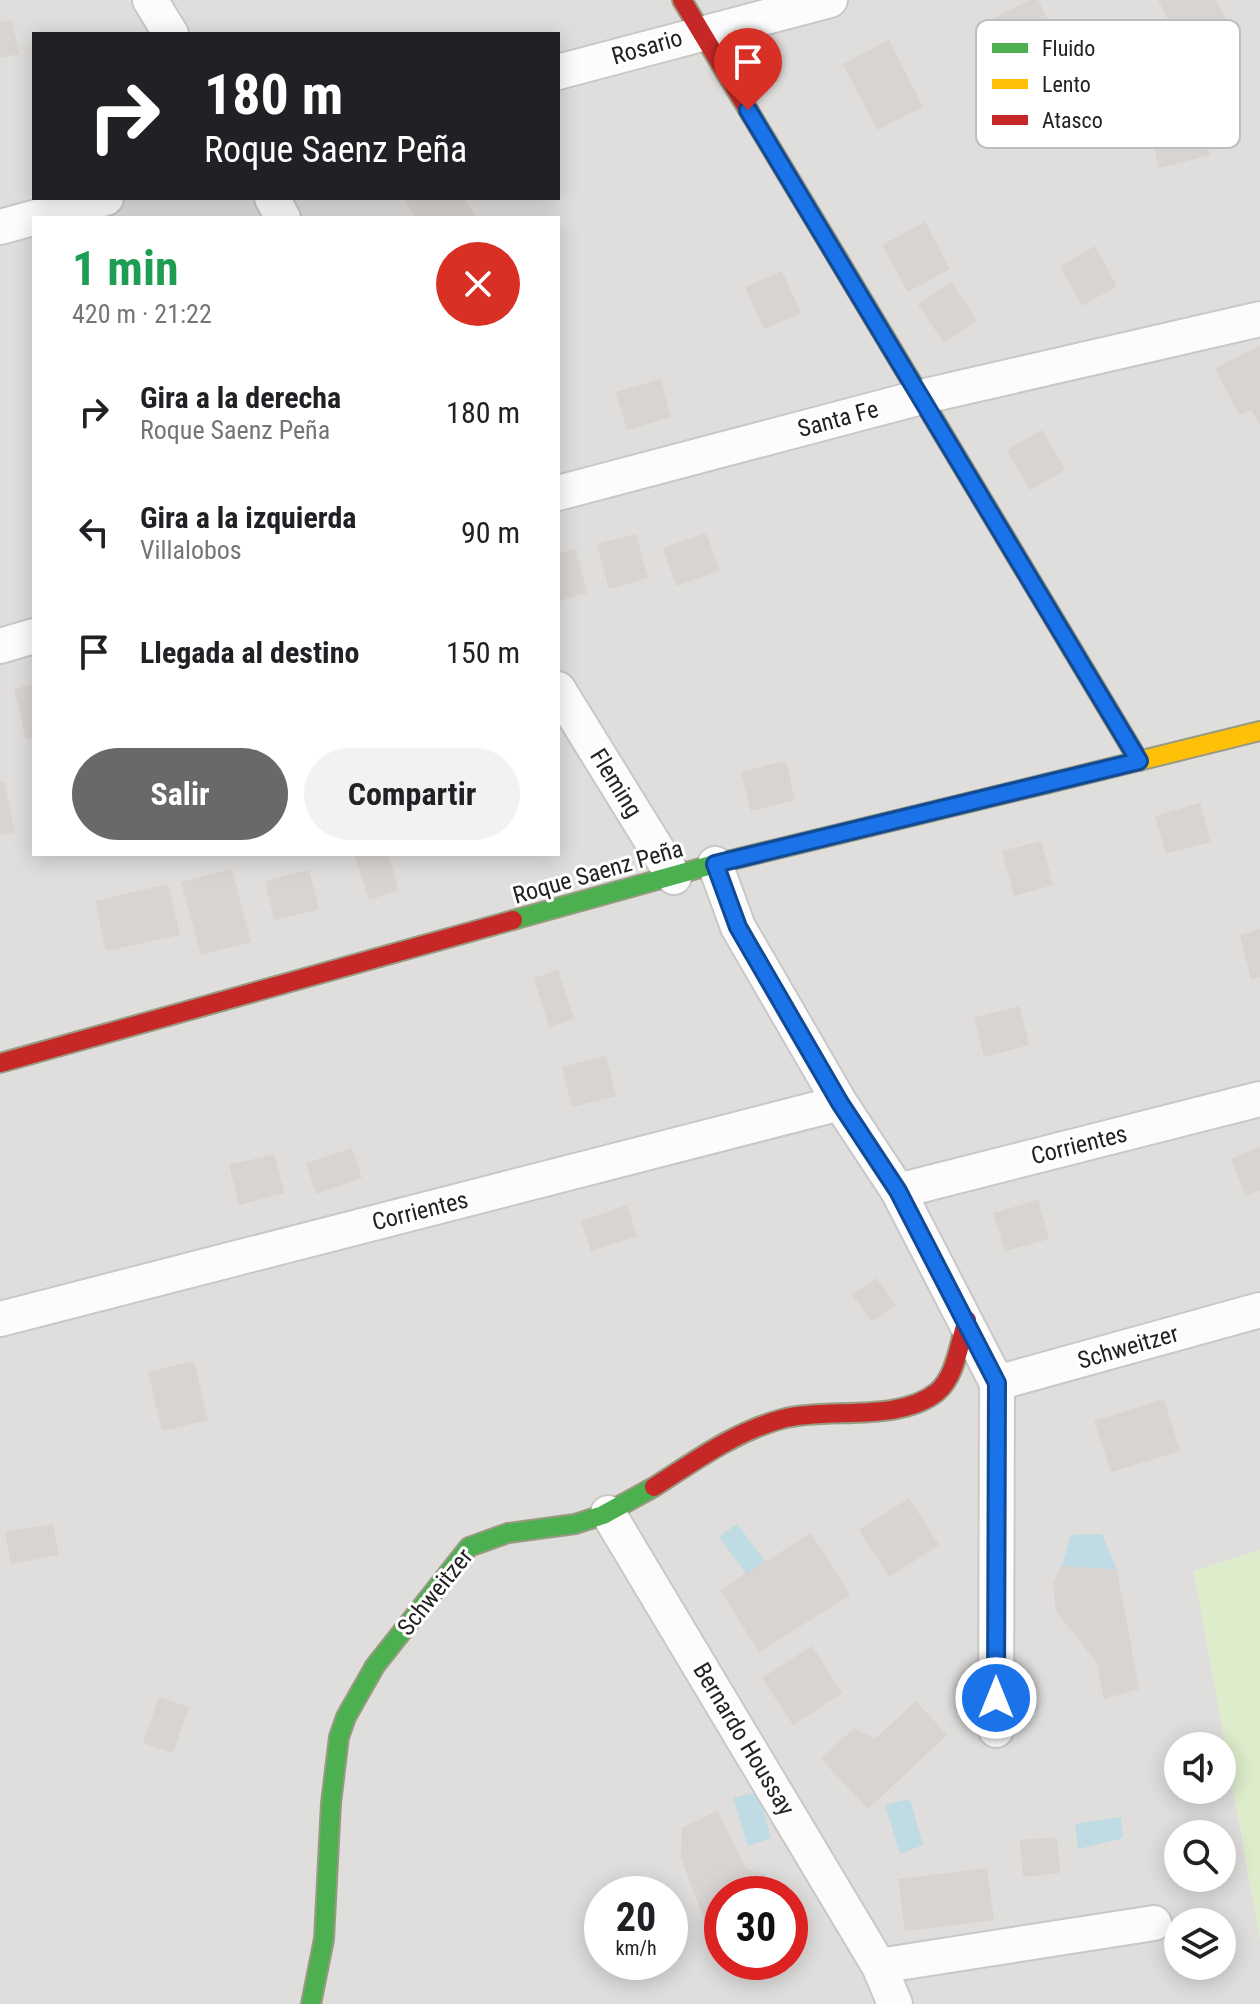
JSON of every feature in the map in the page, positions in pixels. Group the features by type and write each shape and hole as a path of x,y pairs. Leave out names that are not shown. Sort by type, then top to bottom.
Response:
{"street":[{"path":"150,0 170,32"},
{"path":"682,0 1139,761"},
{"name":"Rosario","path":"560,71 830,0"},
{"path":"40,216 99,200"},
{"path":"0,227 32,218"},
{"name":"Santa Fe","path":"560,492 921,397 1260,319"},
{"path":"0,646 32,637"},
{"name":"Fleming","path":"560,692 674,877"},
{"name":"Roque Saenz Peña","path":"0,1063 715,864 1260,731"},
{"path":"715,864 738,927 840,1103 898,1191 997,1383 996,1730"},
{"name":"Corrientes","path":"898,1191 1260,1099"},
{"name":"Corrientes","path":"0,1319 840,1103"},
{"name":"Schweitzer","path":"997,1383 1260,1310"},
{"name":"Schweitzer","path":"311,2004 322,1953 334,1768 340,1734 355,1695 469,1547 490,1534 574,1525 608,1513 745,1431 786,1418 916,1405 938,1393 948,1375 967,1320"},
{"name":"Bernardo Houssay","path":"608,1513 879,1966 895,2004"},
{"path":"879,1966 1154,1923"}],"shaded area":[{"path":"0,0 1260,0 1260,1550 1194,1571 1223,1732 1164,1732 1164,1804 1236,1804 1260,1938 1260,2004 0,2004"}],"green space":[{"path":"1260,1550 1260,1938 1236,1804 1236,1732 1223,1732 1194,1571"}],"water":[{"path":"737,1524 765,1561 747,1575 719,1537"},
{"path":"1102,1534 1117,1570 1062,1566 1071,1535"},
{"path":"758,1792 771,1838 748,1846 733,1798"},
{"path":"910,1799 923,1845 900,1854 885,1805"},
{"path":"1121,1817 1123,1838 1078,1849 1075,1824"}],"building":[{"path":"1030,0 1038,0 1048,20 990,20"},
{"path":"1158,0 1216,0 1226,20 1168,20"},
{"path":"12,20 19,54 0,58 0,22"},
{"path":"889,40 923,107 877,130 843,64"},
{"path":"1154,148 1208,148 1210,155 1159,168"},
{"path":"405,200 465,200 475,216 415,216"},
{"path":"925,222 950,269 908,292 882,245"},
{"path":"1095,246 1117,286 1082,306 1060,266"},
{"path":"782,271 801,313 764,329 745,287"},
{"path":"951,282 977,320 944,343 918,305"},
{"path":"1259,346 1260,425 1251,410 1239,415 1215,368"},
{"path":"660,379 671,417 627,430 616,392"},
{"path":"1042,430 1065,470 1030,490 1007,450"},
{"path":"706,533 720,571 676,586 663,548"},
{"path":"636,534 648,578 609,589 597,544"},
{"path":"576,549 587,593 560,600 560,553"},
{"path":"32,684 32,738 26,739 14,689"},
{"path":"786,761 795,800 751,811 741,772"},
{"path":"4,781 15,832 0,835 0,782"},
{"path":"1200,803 1211,842 1166,854 1155,816"},
{"path":"1041,841 1053,885 1014,896 1002,851"},
{"path":"355,856 389,856 399,890 369,900"},
{"path":"232,869 251,942 201,955 181,882"},
{"path":"309,870 319,909 274,920 265,881"},
{"path":"168,884 180,935 106,951 95,901"},
{"path":"1260,929 1260,977 1251,979 1240,935"},
{"path":"558,970 574,1019 549,1027 534,978"},
{"path":"1019,1006 1029,1045 984,1057 974,1018"},
{"path":"606,1056 616,1096 572,1107 562,1067"},
{"path":"1260,1147 1260,1190 1246,1196 1231,1159"},
{"path":"352,1148 362,1178 316,1194 306,1163"},
{"path":"274,1154 284,1193 239,1205 229,1165"},
{"path":"1038,1200 1049,1239 1005,1251 993,1213"},
{"path":"627,1205 637,1236 591,1251 581,1221"},
{"path":"876,1278 896,1305 872,1322 852,1295"},
{"path":"194,1361 208,1420 162,1431 148,1372"},
{"path":"1164,1399 1180,1451 1111,1472 1094,1421"},
{"path":"909,1498 939,1545 889,1577 859,1530"},
{"path":"53,1524 59,1555 11,1564 5,1532"},
{"path":"811,1533 850,1595 759,1652 720,1590"},
{"path":"1062,1566 1117,1570 1139,1689 1104,1699 1097,1663 1056,1611 1053,1583"},
{"path":"812,1646 842,1693 793,1725 762,1678"},
{"path":"159,1697 189,1707 173,1753 143,1743"},
{"path":"916,1701 947,1735 868,1809 821,1759 854,1728 875,1739"},
{"path":"717,1811 746,1869 767,1876 704,1876 704,1919 681,1858 682,1828"},
{"path":"1057,1837 1060,1873 1023,1877 1020,1840"},
{"path":"987,1868 994,1920 905,1931 898,1879"}],"traffic: fast":[{"path":"1072,649 1139,761"},
{"path":"513,920 715,864 1045,784"},
{"path":"311,2004 324,1939 331,1803 339,1737 346,1717 375,1666 469,1547 508,1533 575,1524 603,1515 654,1487"}],"traffic: slow":[{"path":"838,259 1072,649"},
{"path":"1045,784 1260,731"}],"traffic: jam":[{"path":"682,0 838,259"},
{"path":"0,1063 513,920"},
{"path":"654,1487 715,1448 748,1431 782,1419 883,1411 921,1402 937,1392 949,1377 967,1320"}],"route":[{"path":"748,110 1139,761 715,864 738,927 840,1103 898,1191 997,1383 996,1698"}]}
